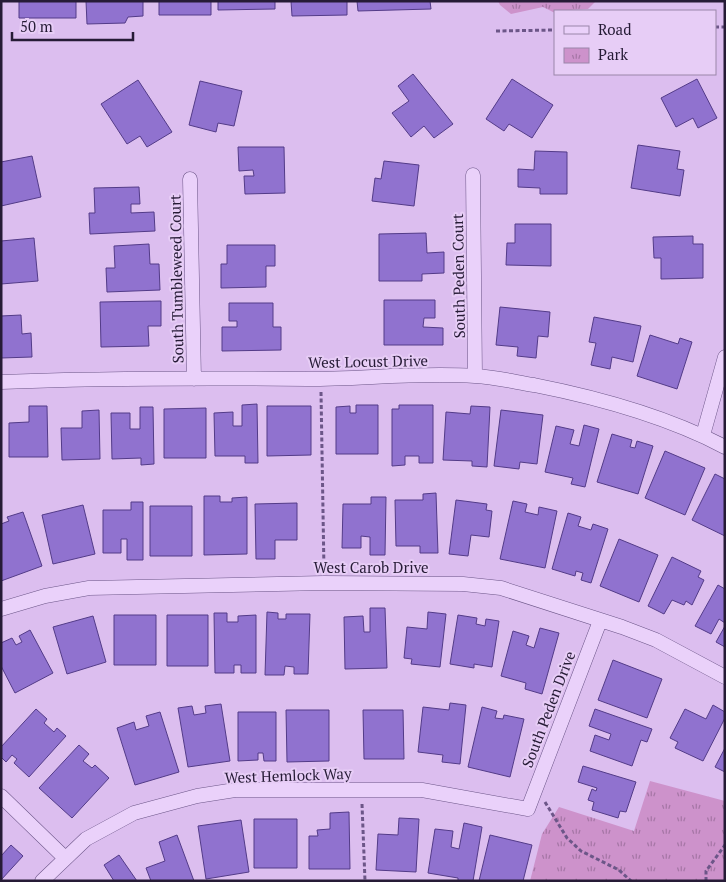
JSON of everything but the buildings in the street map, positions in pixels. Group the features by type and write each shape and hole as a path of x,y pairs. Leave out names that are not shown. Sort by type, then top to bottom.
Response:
{"street":[{"name":"South Peden Court","path":"473,174 475,376"},
{"name":"South Tumbleweed Court","path":"190,179 194,379"},
{"path":"702,435 725,357"},
{"name":"West Locust Drive","path":"1,382 475,376 592,398 669,422 702,435 725,447"},
{"name":"West Carob Drive","path":"1,609 45,596 89,588 324,583 463,584 501,588 600,620 656,640 725,677"},
{"name":"South Peden Drive","path":"528,810 600,620"},
{"name":"West Hemlock Way","path":"42,881 86,839 134,814 197,796 235,790 422,790 528,810"},
{"path":"1,796 65,858"}],"path":[{"path":"496,31 554,30"},
{"path":"321,379 324,583"},
{"path":"536,788 567,838 581,851 619,870 630,881"},
{"path":"362,789 365,881"},
{"path":"706,881 706,871 725,845"}],"green space":[{"path":"498,1 596,1 588,9 554,10 554,12 543,7 511,14"},
{"path":"650,781 725,801 725,881 530,881 542,834 559,807 634,831"}]}
